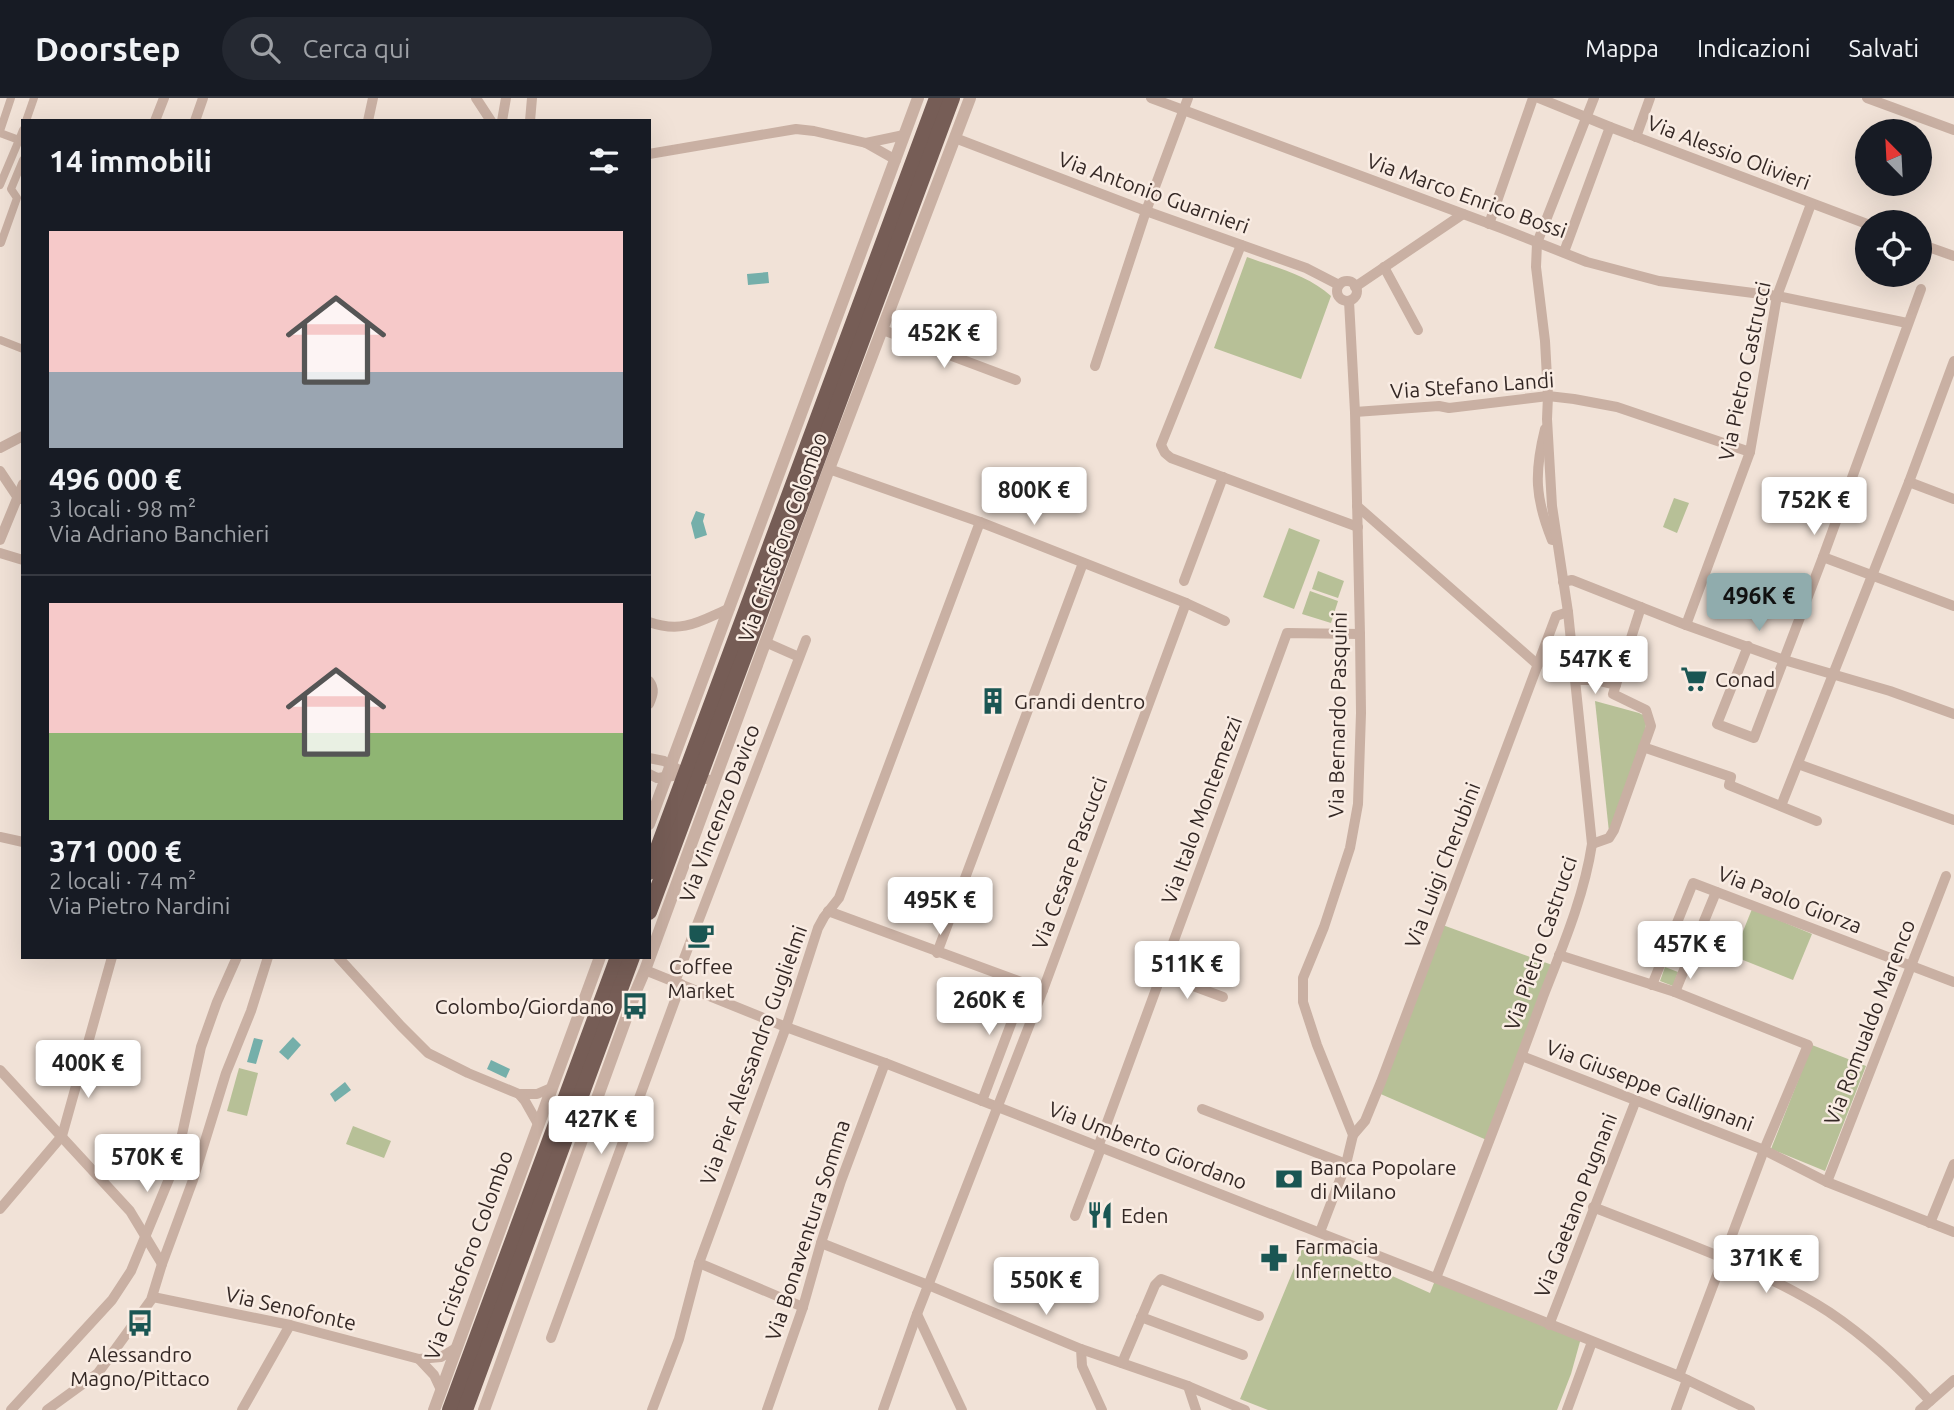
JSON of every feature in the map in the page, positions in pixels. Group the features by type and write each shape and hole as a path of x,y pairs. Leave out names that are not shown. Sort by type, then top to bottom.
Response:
{"main road":[{"name":"Via Cristoforo Colombo","path":"651,905 688,775 937,98"},
{"name":"Via Cristoforo Colombo","path":"651,867 952,98"},
{"name":"Via Cristoforo Colombo","path":"450,1410 617,959"},
{"path":"464,1410 631,959"}],"street":[{"path":"0,186 21,141 0,132 11,98"},
{"path":"27,119 34,98"},
{"path":"156,119 164,98"},
{"path":"196,119 203,98"},
{"path":"368,119 373,98"},
{"path":"476,98 490,119"},
{"path":"502,119 506,98"},
{"path":"530,119 533,98"},
{"name":"Via Cristoforo Colombo","path":"651,943 688,775 730,608 918,98"},
{"name":"Via Cristoforo Colombo","path":"651,821 688,775 765,642 970,98"},
{"name":"Via Marco Enrico Bossi","path":"1151,98 1587,262 1659,281 1777,296 1907,323"},
{"path":"1095,366 1146,211 1188,98"},
{"path":"1489,224 1533,98"},
{"name":"Via Alessio Olivieri","path":"1539,98 1855,220"},
{"path":"1592,844 1568,612 1552,506 1545,341 1536,267 1537,243 1594,98"},
{"path":"1636,137 1650,98"},
{"path":"1867,98 1954,130"},
{"path":"1564,252 1609,127"},
{"path":"651,154 796,129 866,143 896,160"},
{"path":"866,143 904,135"},
{"name":"Via Antonio Guarnieri","path":"955,138 1146,211 1306,268 1339,285"},
{"path":"0,244 17,198 11,189 21,165"},
{"name":"Via Pietro Castrucci","path":"1686,625 1750,452 1777,296 1811,204"},
{"path":"1355,287 1463,214"},
{"path":"1241,245 1161,444 1171,458 1357,527"},
{"path":"1932,248 1954,256"},
{"path":"1384,267 1418,330"},
{"path":"1349,282 1355,287 1356,294 1349,301 1338,296 1339,285 1349,282"},
{"path":"1748,646 1717,724 1754,738 1921,289"},
{"name":"Via Bernardo Pasquini","path":"1349,301 1355,412 1360,634 1358,804 1350,848 1324,927 1303,978 1303,1002 1353,1135"},
{"path":"883,330 1011,375"},
{"path":"0,340 21,348"},
{"path":"1781,806 1951,379 1954,361"},
{"name":"Via Stefano Landi","path":"1355,412 1449,408 1548,396 1617,407 1750,452"},
{"path":"0,448 21,437"},
{"path":"829,469 980,523 1186,603 1225,621"},
{"path":"0,471 20,499 0,540"},
{"path":"1184,580 1223,477"},
{"path":"1909,482 1954,499"},
{"path":"1357,506 1538,665"},
{"name":"Via Pier Alessandro Guglielmi","path":"652,1410 679,1339 699,1263 786,1027 818,928 828,911 839,900 980,523"},
{"name":"Via Cristoforo Colombo","path":"750,553 774,539"},
{"path":"0,553 21,559"},
{"path":"1823,557 1954,606"},
{"path":"937,953 1083,563"},
{"path":"1563,582 1572,580 1784,660 1890,691 1954,714"},
{"name":"Via Cesare Pascucci","path":"884,1410 917,1314 1042,990 1186,603"},
{"path":"1575,680 1595,680 1616,685 1641,607"},
{"path":"651,623 680,627 730,608"},
{"name":"Via Luigi Cherubini","path":"1353,1135 1365,1121 1381,1082 1556,616 1568,612"},
{"name":"Via Italo Montemezzi","path":"1075,1216 1287,633 1360,634"},
{"name":"Via Vincenzo Davico","path":"551,1338 678,983 806,640"},
{"path":"765,642 799,657"},
{"name":"Via Pietro Castrucci","path":"1436,1278 1559,955 1588,872 1592,844 1609,838 1614,830 1651,726 1646,710 1613,694 1616,685"},
{"path":"1643,747 1731,777 1729,785 1817,821"},
{"path":"651,758 660,759 688,775"},
{"path":"1798,764 1954,820"},
{"path":"651,775 656,778 688,775"},
{"path":"0,837 21,842"},
{"name":"Via Romualdo Marenco","path":"1827,1182 1946,876"},
{"name":"Via Paolo Giorza","path":"1652,985 1693,883 1954,982"},
{"path":"1675,992 1716,892"},
{"path":"828,911 1042,990"},
{"path":"1559,955 1675,992 1808,1045 1764,1150 1723,1259 1683,1378 1676,1410"},
{"path":"0,1209 62,1136 111,959"},
{"path":"13,1409 116,1296 131,1271 176,1162 201,1047 236,959"},
{"path":"47,1410 98,1373 153,1297 229,1065 251,1011 267,959"},
{"path":"340,959 428,1053 519,1094 537,1094 551,1088"},
{"name":"Via Cristoforo Colombo","path":"434,1410 599,959"},
{"name":"Via Cristoforo Colombo","path":"484,1410 647,959"},
{"name":"Via Umberto Giordano","path":"645,970 1436,1278 1683,1378 1750,1410"},
{"path":"1161,974 1223,997"},
{"path":"982,1101 1026,984"},
{"path":"614,1005 636,991"},
{"name":"Via Giuseppe Gallignani","path":"1522,1056 1764,1150 1827,1182 1954,1232"},
{"name":"Via Bonaventura Somma","path":"767,1410 803,1307 841,1181 885,1063"},
{"path":"0,1070 130,1211 162,1265"},
{"path":"519,1094 538,1124"},
{"name":"Via Gaetano Pugnani","path":"1549,1325 1636,1100"},
{"path":"1202,1109 1346,1164"},
{"path":"1320,1232 1346,1164 1353,1135"},
{"path":"1930,1223 1954,1164"},
{"path":"1594,1207 1780,1284 1862,1336 1905,1374 1930,1401"},
{"path":"821,1243 1081,1349 1188,1386 1245,1410"},
{"path":"699,1263 803,1307"},
{"path":"1122,1363 1155,1285 1161,1279 1259,1316"},
{"name":"Via Senofonte","path":"153,1297 290,1325 419,1359"},
{"path":"917,1314 962,1410"},
{"path":"1141,1317 1243,1355"},
{"path":"242,1410 290,1325"},
{"path":"1567,1410 1592,1342"},
{"path":"419,1359 441,1357 456,1348"},
{"path":"1081,1349 1082,1366 1102,1410"},
{"path":"419,1359 435,1375 441,1390"},
{"path":"1920,1410 1954,1380"},
{"path":"1188,1386 1196,1410"}],"green space":[{"path":"1247,257 1302,277 1331,296 1301,379 1214,348"},
{"path":"1674,498 1689,503 1677,533 1663,527"},
{"path":"1289,528 1320,540 1294,609 1263,597"},
{"path":"1318,571 1344,581 1338,598 1312,589"},
{"path":"1310,591 1338,601 1331,623 1302,614"},
{"path":"1595,701 1639,713 1643,715 1646,724 1609,832"},
{"path":"1752,909 1812,934 1793,980 1733,956"},
{"path":"1440,924 1555,966 1489,1141 1376,1092"},
{"path":"1665,967 1678,972 1673,986 1660,981"},
{"path":"1812,1045 1866,1066 1825,1171 1771,1149"},
{"path":"239,1068 258,1073 247,1116 227,1111"},
{"path":"353,1126 391,1141 384,1158 346,1144"},
{"path":"1305,1242 1312,1247 1319,1243 1430,1293 1436,1278 1581,1338 1557,1410 1268,1410 1240,1399"}],"water":[{"path":"768,272 769,283 748,285 747,274"},
{"path":"696,511 705,514 703,521 707,535 695,539 691,523"},
{"path":"293,1037 301,1045 288,1060 279,1052"},
{"path":"254,1038 263,1040 256,1064 247,1062"},
{"path":"491,1060 510,1069 506,1078 487,1069"},
{"path":"345,1082 351,1090 335,1102 330,1094"}],"place":[{"name":"Conad","path":"1694,679"},
{"name":"Grandi dentro","path":"993,701"},
{"name":"Coffee Market","path":"701,935"},
{"name":"Colombo/Giordano","path":"635,1006"},
{"name":"Banca Popolare di Milano","path":"1289,1179"},
{"name":"Eden","path":"1100,1215"},
{"name":"Farmacia Infernetto","path":"1274,1258"},
{"name":"Alessandro Magno/Pittaco","path":"140,1323"}]}
